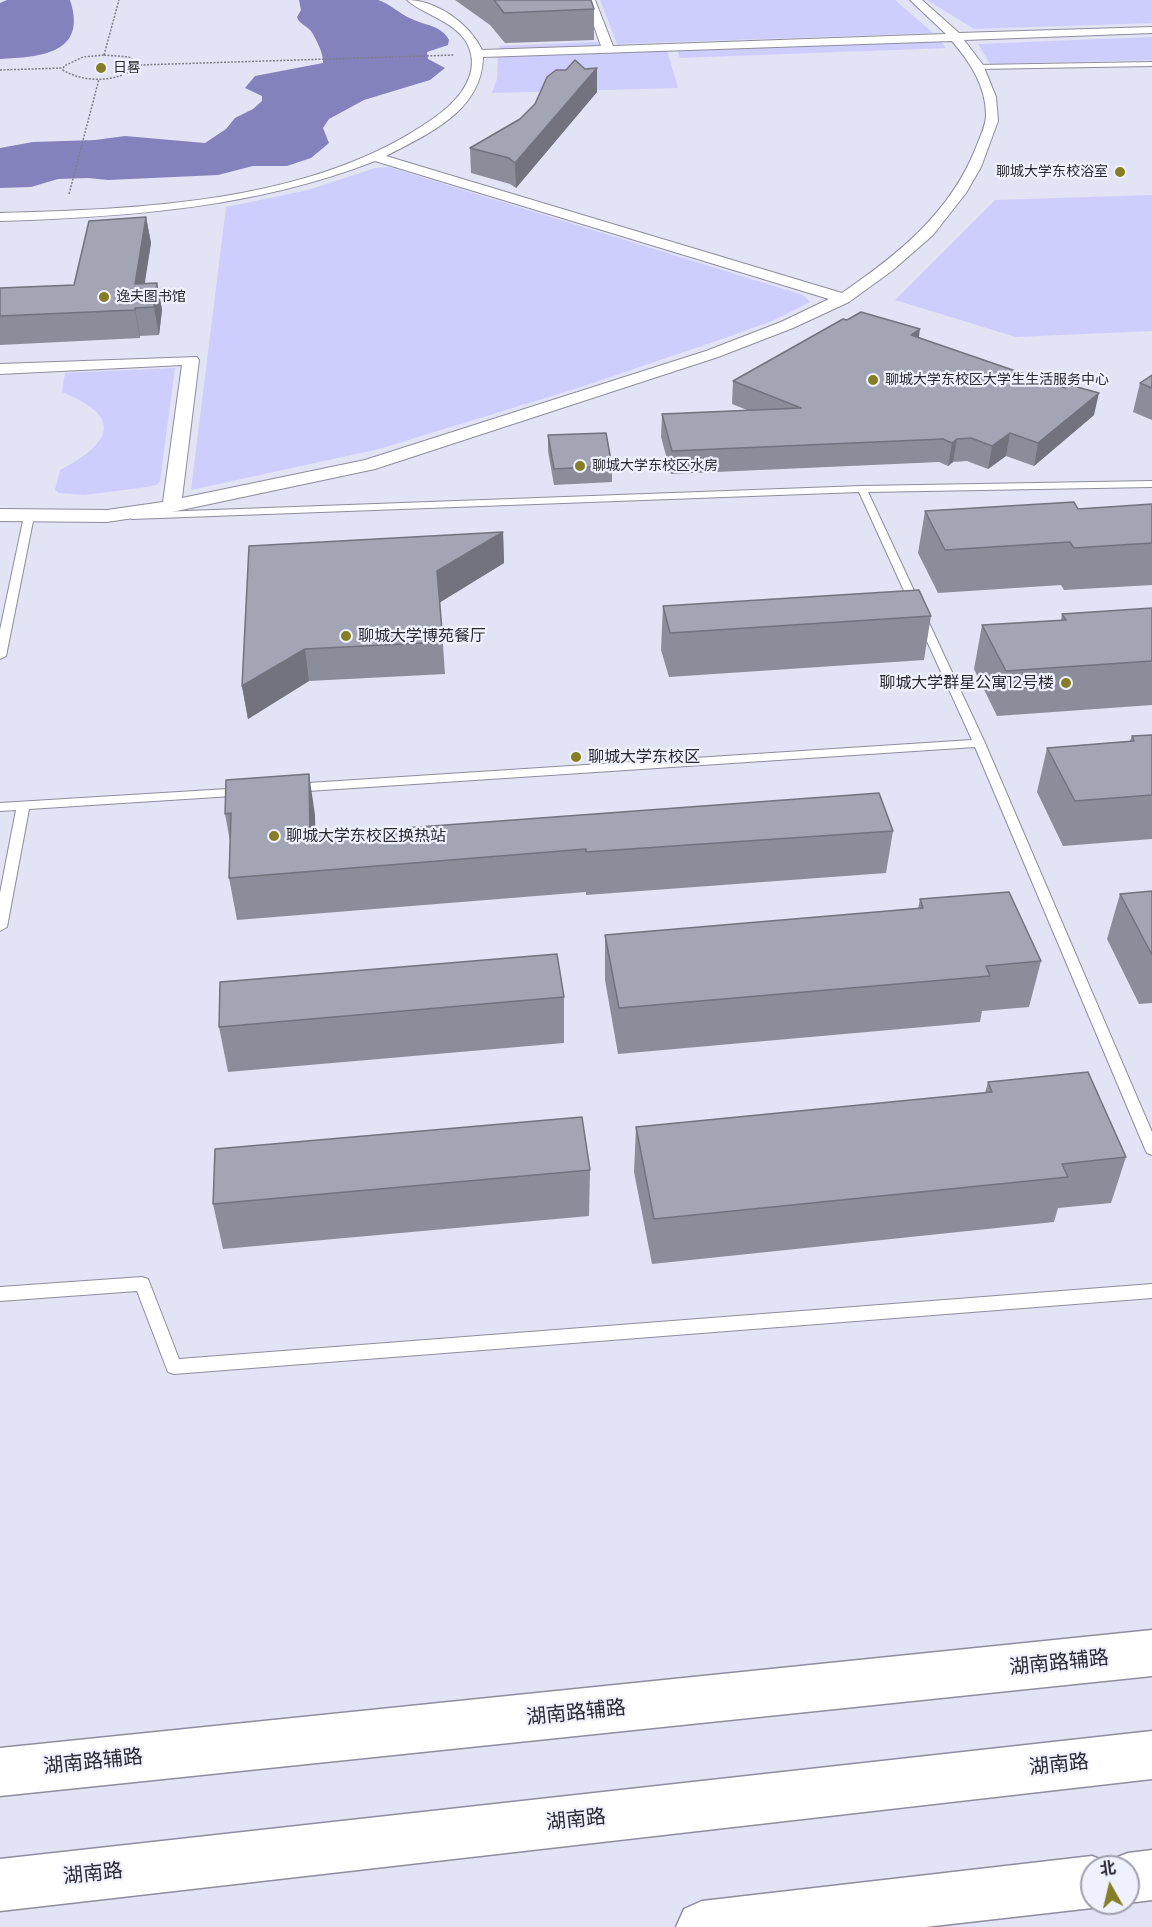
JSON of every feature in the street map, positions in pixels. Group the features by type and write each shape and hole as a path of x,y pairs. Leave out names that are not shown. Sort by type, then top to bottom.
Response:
{"main road":[{"name":"湖南路辅路","path":"0,1772 1152,1653"},
{"name":"湖南路","path":"0,1885 1152,1755"},
{"path":"702,1927 1080,1883"}],"street":[{"path":"0,217 103,214 221,200 307,181 375,157 404,143 443,119 462,100 473,86 478,54 467,36 448,18 412,0"},
{"path":"590,0 608,49"},
{"path":"0,515 107,516 172,506 369,465 712,354 805,318 843,299 885,271 924,237 956,201 980,155 992,117 989,96 970,53 938,18 915,0"},
{"path":"478,54 1152,30"},
{"path":"375,157 843,299"},
{"path":"0,369 191,360 172,506"}],"lane":[{"path":"978,67 1152,64"},
{"path":"107,516 217,514 862,489 1152,484"},
{"path":"862,489 979,742 1152,1149"},
{"path":"217,496 217,514"},
{"path":"0,656 29,516"},
{"path":"286,789 979,742"},
{"path":"0,807 262,790"},
{"path":"0,927 22,806"},
{"path":"0,1294 142,1284 174,1367 1152,1291"}],"path":[{"path":"104,55 119,0"},
{"path":"0,70 63,68 76,59 104,55 130,57 137,60 140,65"},
{"path":"63,68 65,73 72,76 99,79 128,74 140,65 433,55"},
{"path":"72,181 99,79"}],"shaded area":[{"path":"7,0 70,0 74,18 72,32 66,42 57,49 44,54 0,59 0,3"},
{"path":"299,0 378,0 383,2 407,17 442,31 446,35 449,40 448,45 427,52 428,59 445,68 430,80 364,100 329,119 323,128 329,143 311,158 287,166 253,166 218,175 108,180 58,179 31,187 0,188 0,148 33,142 95,140 125,136 205,143 226,129 235,118 253,109 262,101 262,96 245,88 255,76 323,63 321,51 313,34 297,17 301,10"},
{"path":"600,0 895,0 933,33 617,44"},
{"path":"927,0 1152,0 1152,23 974,29"},
{"path":"1152,37 1152,60 990,64 978,44"},
{"path":"940,40 946,48 680,58 677,50"},
{"path":"598,42 600,47 501,51 499,46"},
{"path":"667,50 678,88 492,93 497,79 498,56"},
{"path":"389,167 803,295 810,302 772,321 725,338 581,387 379,449 191,490 226,207 308,190 375,168"},
{"path":"1152,195 1152,331 1016,337 895,300 995,200"},
{"path":"175,368 160,481 156,485 147,487 85,495 59,493 55,490 60,470 91,450 100,440 104,430 102,421 95,411 82,401 62,392 65,373"}],"building":[{"path":"494,0 591,0 594,9 504,13"},
{"path":"575,60 585,69 597,68 515,163 509,158 470,148 520,119 535,104 547,77 556,70 566,70"},
{"path":"146,217 135,284 157,283 154,307 135,308 135,310 0,316 0,288 74,285 89,221"},
{"name":"聊城大学东校区大学生生活服务中心","path":"861,312 920,329 911,335 1065,388 1070,385 1099,393 1038,443 1010,433 992,446 971,438 957,439 952,443 943,439 672,451 662,414 801,408 733,381 843,319 847,320"},
{"path":"1152,375 1152,388 1140,383"},
{"path":"606,433 612,466 554,469 548,435"},
{"path":"1074,502 1078,509 1152,504 1152,543 1074,548 1070,542 945,550 925,511"},
{"name":"聊城大学博苑餐厅","path":"503,532 437,571 443,642 305,649 242,686 249,546"},
{"path":"919,590 931,616 670,633 663,606"},
{"path":"1152,608 1152,661 1006,671 982,625 1066,620 1062,614"},
{"path":"1152,735 1152,795 1075,801 1047,748 1134,741 1132,736"},
{"path":"309,774 310,835 879,793 893,831 586,852 586,849 229,878 231,813 225,814 226,780"},
{"path":"1152,891 1152,955 1120,894"},
{"path":"1009,892 1041,961 986,966 990,976 619,1008 605,935 923,908 920,899"},
{"path":"557,954 564,997 219,1027 220,982"},
{"path":"1088,1072 1126,1157 1062,1164 1068,1177 654,1219 636,1127 992,1092 988,1082"},
{"path":"582,1117 590,1170 213,1204 215,1149"}],"place":[{"name":"日晷","path":"101,68"},
{"name":"聊城大学东校浴室","path":"1120,172"},
{"name":"逸夫图书馆","path":"104,297"},
{"name":"聊城大学东校区大学生生活服务中心","path":"873,380"},
{"name":"聊城大学东校区水房","path":"580,466"},
{"name":"聊城大学博苑餐厅","path":"346,636"},
{"name":"聊城大学群星公寓12号楼","path":"1066,683"},
{"name":"聊城大学东校区","path":"576,757"},
{"name":"聊城大学东校区换热站","path":"274,836"}]}
